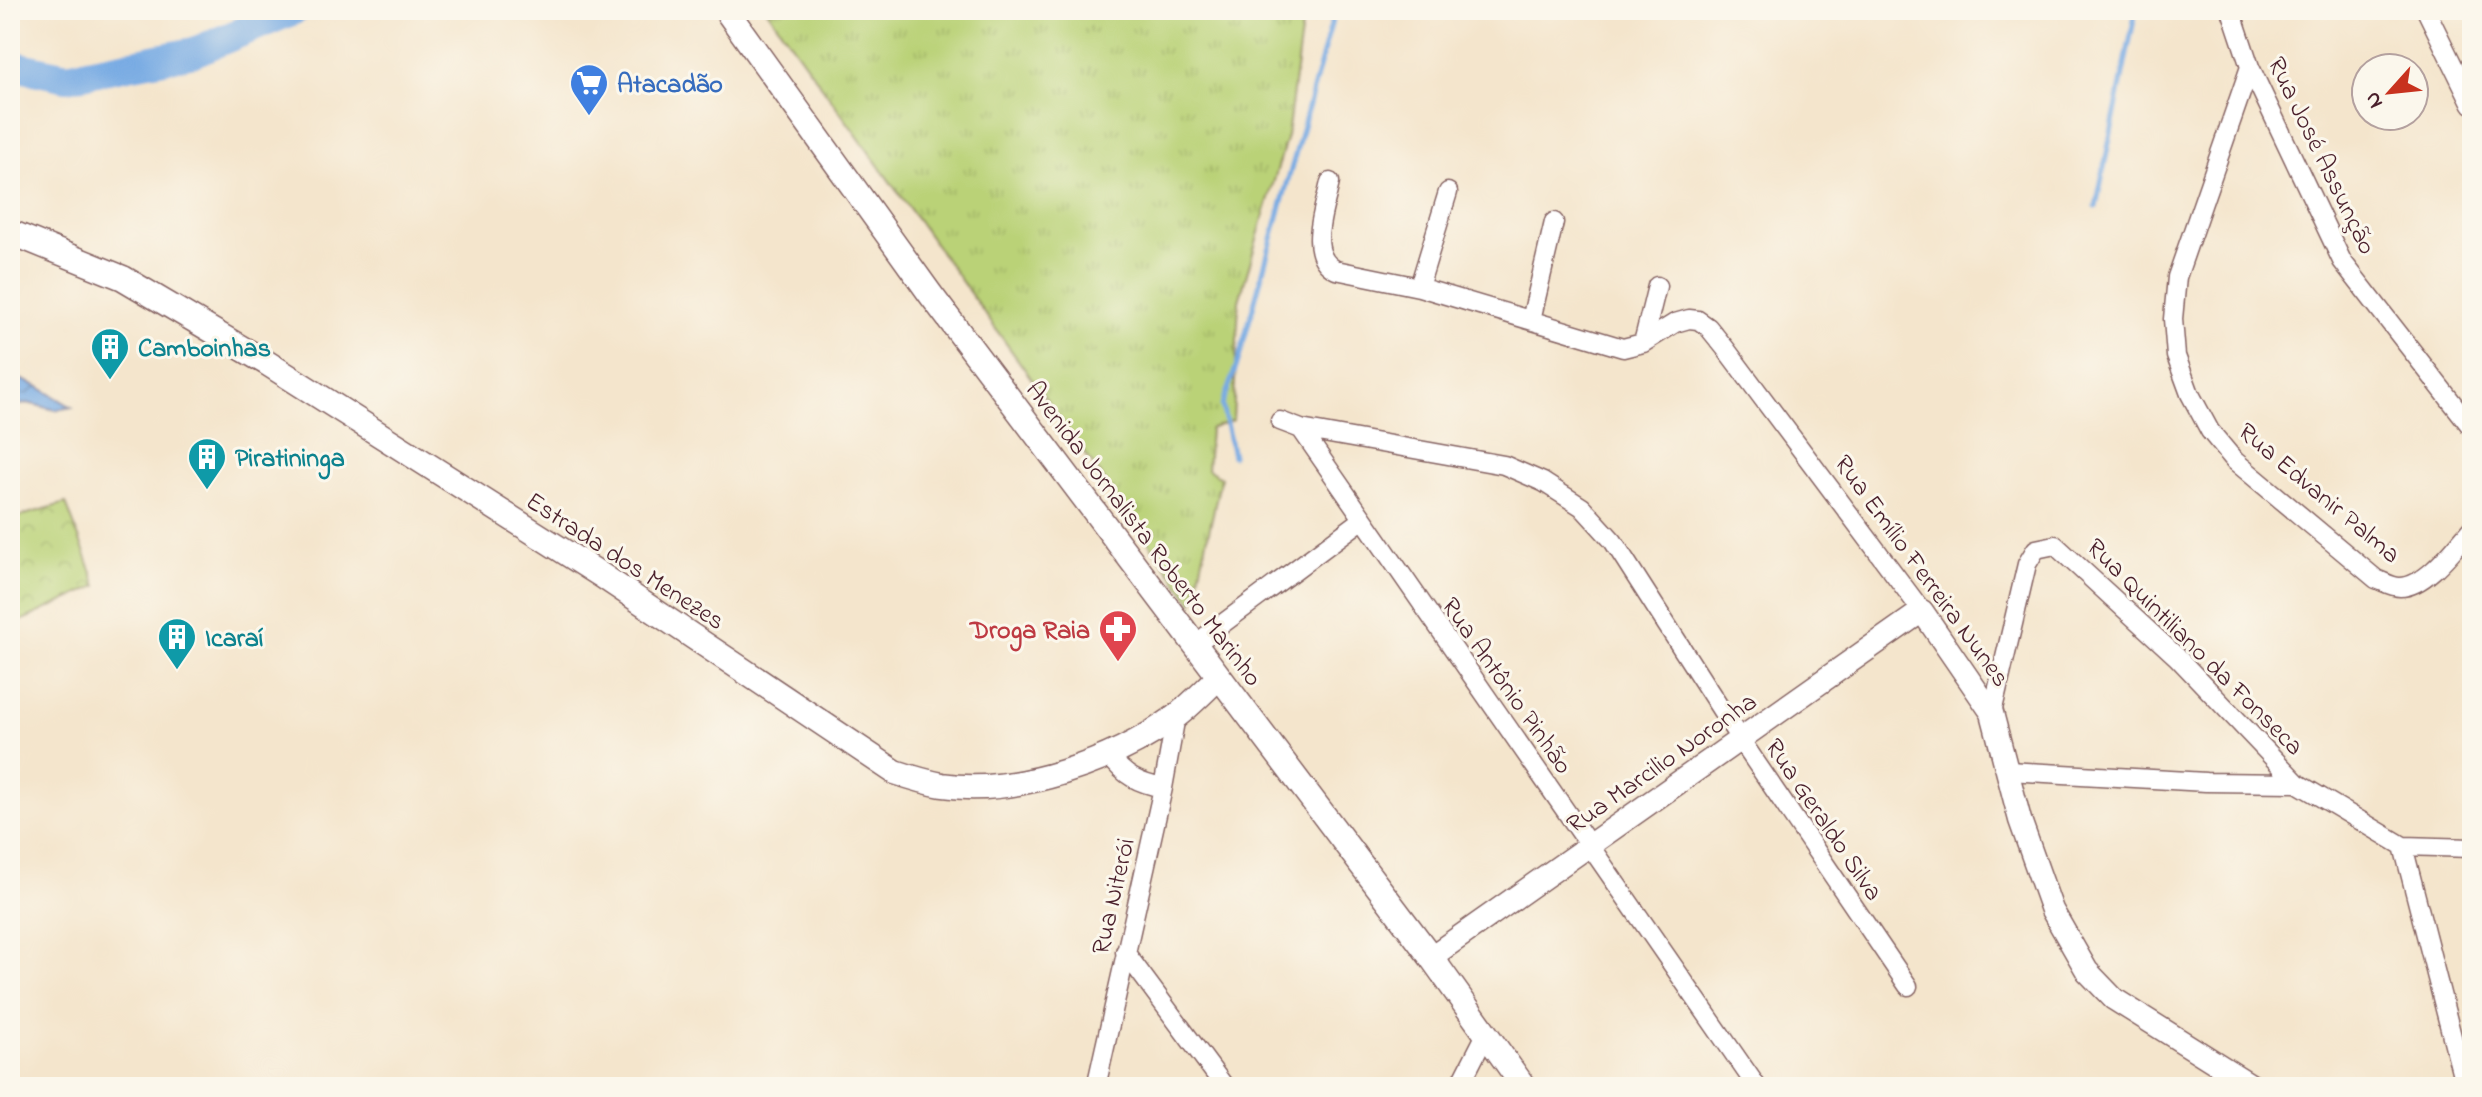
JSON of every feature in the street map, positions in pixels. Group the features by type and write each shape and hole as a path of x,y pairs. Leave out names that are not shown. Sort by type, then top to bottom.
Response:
{"main road":[{"name":"Avenida Jornalista Roberto Marinho","path":"726,10 931,295 1431,957 1524,1087"},
{"name":"Estrada dos Menezes","path":"10,232 123,278 267,363 601,575 895,772 940,785 1005,786 1109,755 1138,741 1176,716 1219,677"}],"street":[{"name":"Rua José Assunção","path":"2231,10 2250,67 2342,261 2472,428"},
{"path":"2426,10 2472,104"},
{"name":"Rua Edvanir Palma","path":"2250,67 2177,277 2173,319 2176,356 2190,394 2210,431 2235,461 2376,579 2397,587 2421,580 2472,528"},
{"path":"1330,182 1319,237 1319,251 1328,266 1419,287 1623,348 1643,343 1657,286"},
{"path":"1419,287 1448,192"},
{"path":"1531,320 1554,222"},
{"name":"Rua Emílio Ferreira Nunes","path":"1643,343 1675,323 1689,319 1698,320 1708,327 1922,611 1992,713 2020,820 2052,910 2087,971 2114,999 2236,1083"},
{"name":"Rua Geraldo Silva","path":"1280,421 1301,429 1504,465 1543,482 1582,507 1613,541 1740,739 1908,986"},
{"name":"Rua Antônio Pinhão","path":"1301,429 1757,1087"},
{"path":"1194,645 1362,520"},
{"name":"Rua Quintiliano da Fonseca","path":"1992,713 2027,564 2036,549 2055,545 2177,657 2297,783"},
{"name":"Rua Marcilio Noronha","path":"1431,957 1922,611"},
{"name":"Rua Niterói","path":"1096,1087 1163,788 1176,716"},
{"path":"1109,755 1124,774 1136,782 1163,788"},
{"path":"2008,771 2206,782 2297,783 2403,846 2472,848"},
{"path":"2403,846 2465,1087"},
{"path":"1125,952 1225,1087"},
{"path":"1459,1087 1486,1034"}],"green space":[{"path":"767,10 1304,10 1287,136 1239,301 1233,420 1210,429 1207,469 1221,477 1193,604"},
{"path":"66,503 97,586 10,626 10,519"}],"water":[{"path":"10,375 37,386 72,407 56,410 27,403 10,408"}],"waterway":[{"path":"10,65 67,77 194,52 294,10"},
{"path":"1233,456 1222,405 1238,362 1335,10"},
{"path":"2096,207 2136,10"}],"place":[{"name":"Atacadão","path":"589,117"},
{"name":"Camboinhas","path":"110,381"},
{"name":"Piratininga","path":"207,491"},
{"name":"Droga Raia","path":"1118,663"},
{"name":"Icaraí","path":"177,671"}]}
